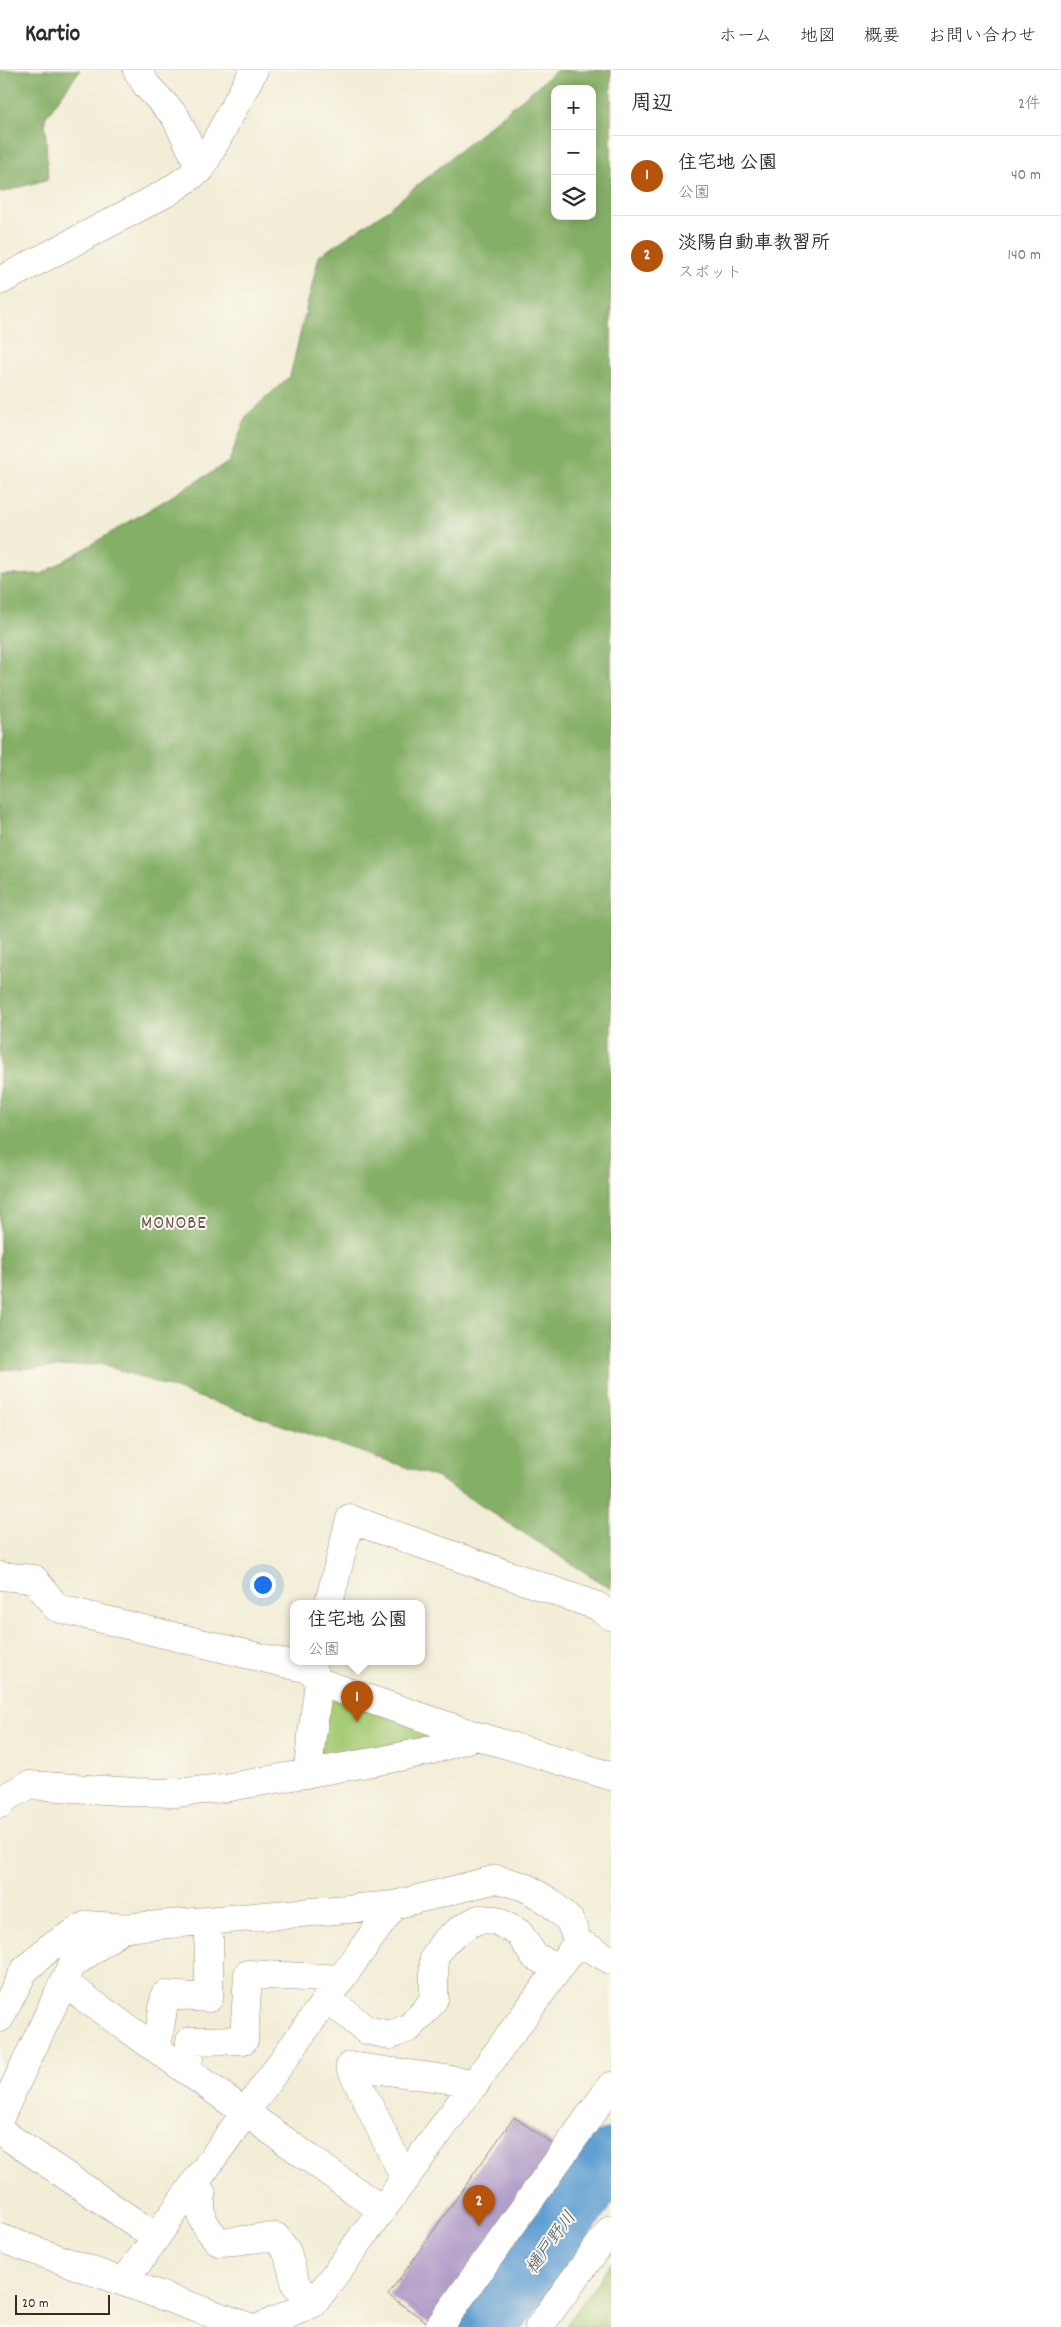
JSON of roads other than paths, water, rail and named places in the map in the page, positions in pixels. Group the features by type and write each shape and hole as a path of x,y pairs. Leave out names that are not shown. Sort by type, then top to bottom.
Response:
{"street":[{"path":"137,70 148,86 175,116 201,169"},
{"path":"0,281 159,197 201,169 254,70"},
{"path":"330,1600 350,1519 597,1606 611,1616"},
{"path":"0,1576 34,1579 57,1608 290,1665"},
{"path":"290,1665 315,1671 477,1736 611,1776"},
{"path":"307,1774 315,1671"},
{"path":"0,1804 8,1796 29,1785 175,1793 224,1788 432,1750 477,1736"},
{"path":"0,2117 72,1965 123,1928 394,1905 497,1879 525,1887 550,1902 570,1921 578,1942 611,1960"},
{"path":"124,2282 394,1905"},
{"path":"188,2071 190,2041 244,2040 248,1974 333,1990 347,2014 366,2030 390,2034 409,2028 434,1999 434,1958 444,1942 462,1928 479,1919 495,1920 519,1933 534,1956 558,1968"},
{"path":"156,2049 165,1995 209,1998 209,1921"},
{"path":"0,2018 24,1971 48,1948 87,1925 130,1928"},
{"path":"279,2324 314,2303 578,1942"},
{"path":"64,1983 382,2210"},
{"path":"405,2179 350,2066 476,2083"},
{"path":"439,2327 611,2086"},
{"path":"0,2131 156,2238"},
{"path":"194,2184 202,2194 200,2212 206,2228 219,2242 232,2242 254,2237 276,2237 287,2252 296,2285 314,2303"},
{"path":"539,2327 611,2229"},
{"path":"0,2238 249,2327"}],"waterway":[{"name":"樋戸野川","path":"489,2327 611,2157"}],"place":[{"name":"住宅地 公園","path":"357,1722"},
{"name":"淡陽自動車教習所","path":"479,2226"}],"district":[{"name":"MONOBE","path":"174,1221"}]}
